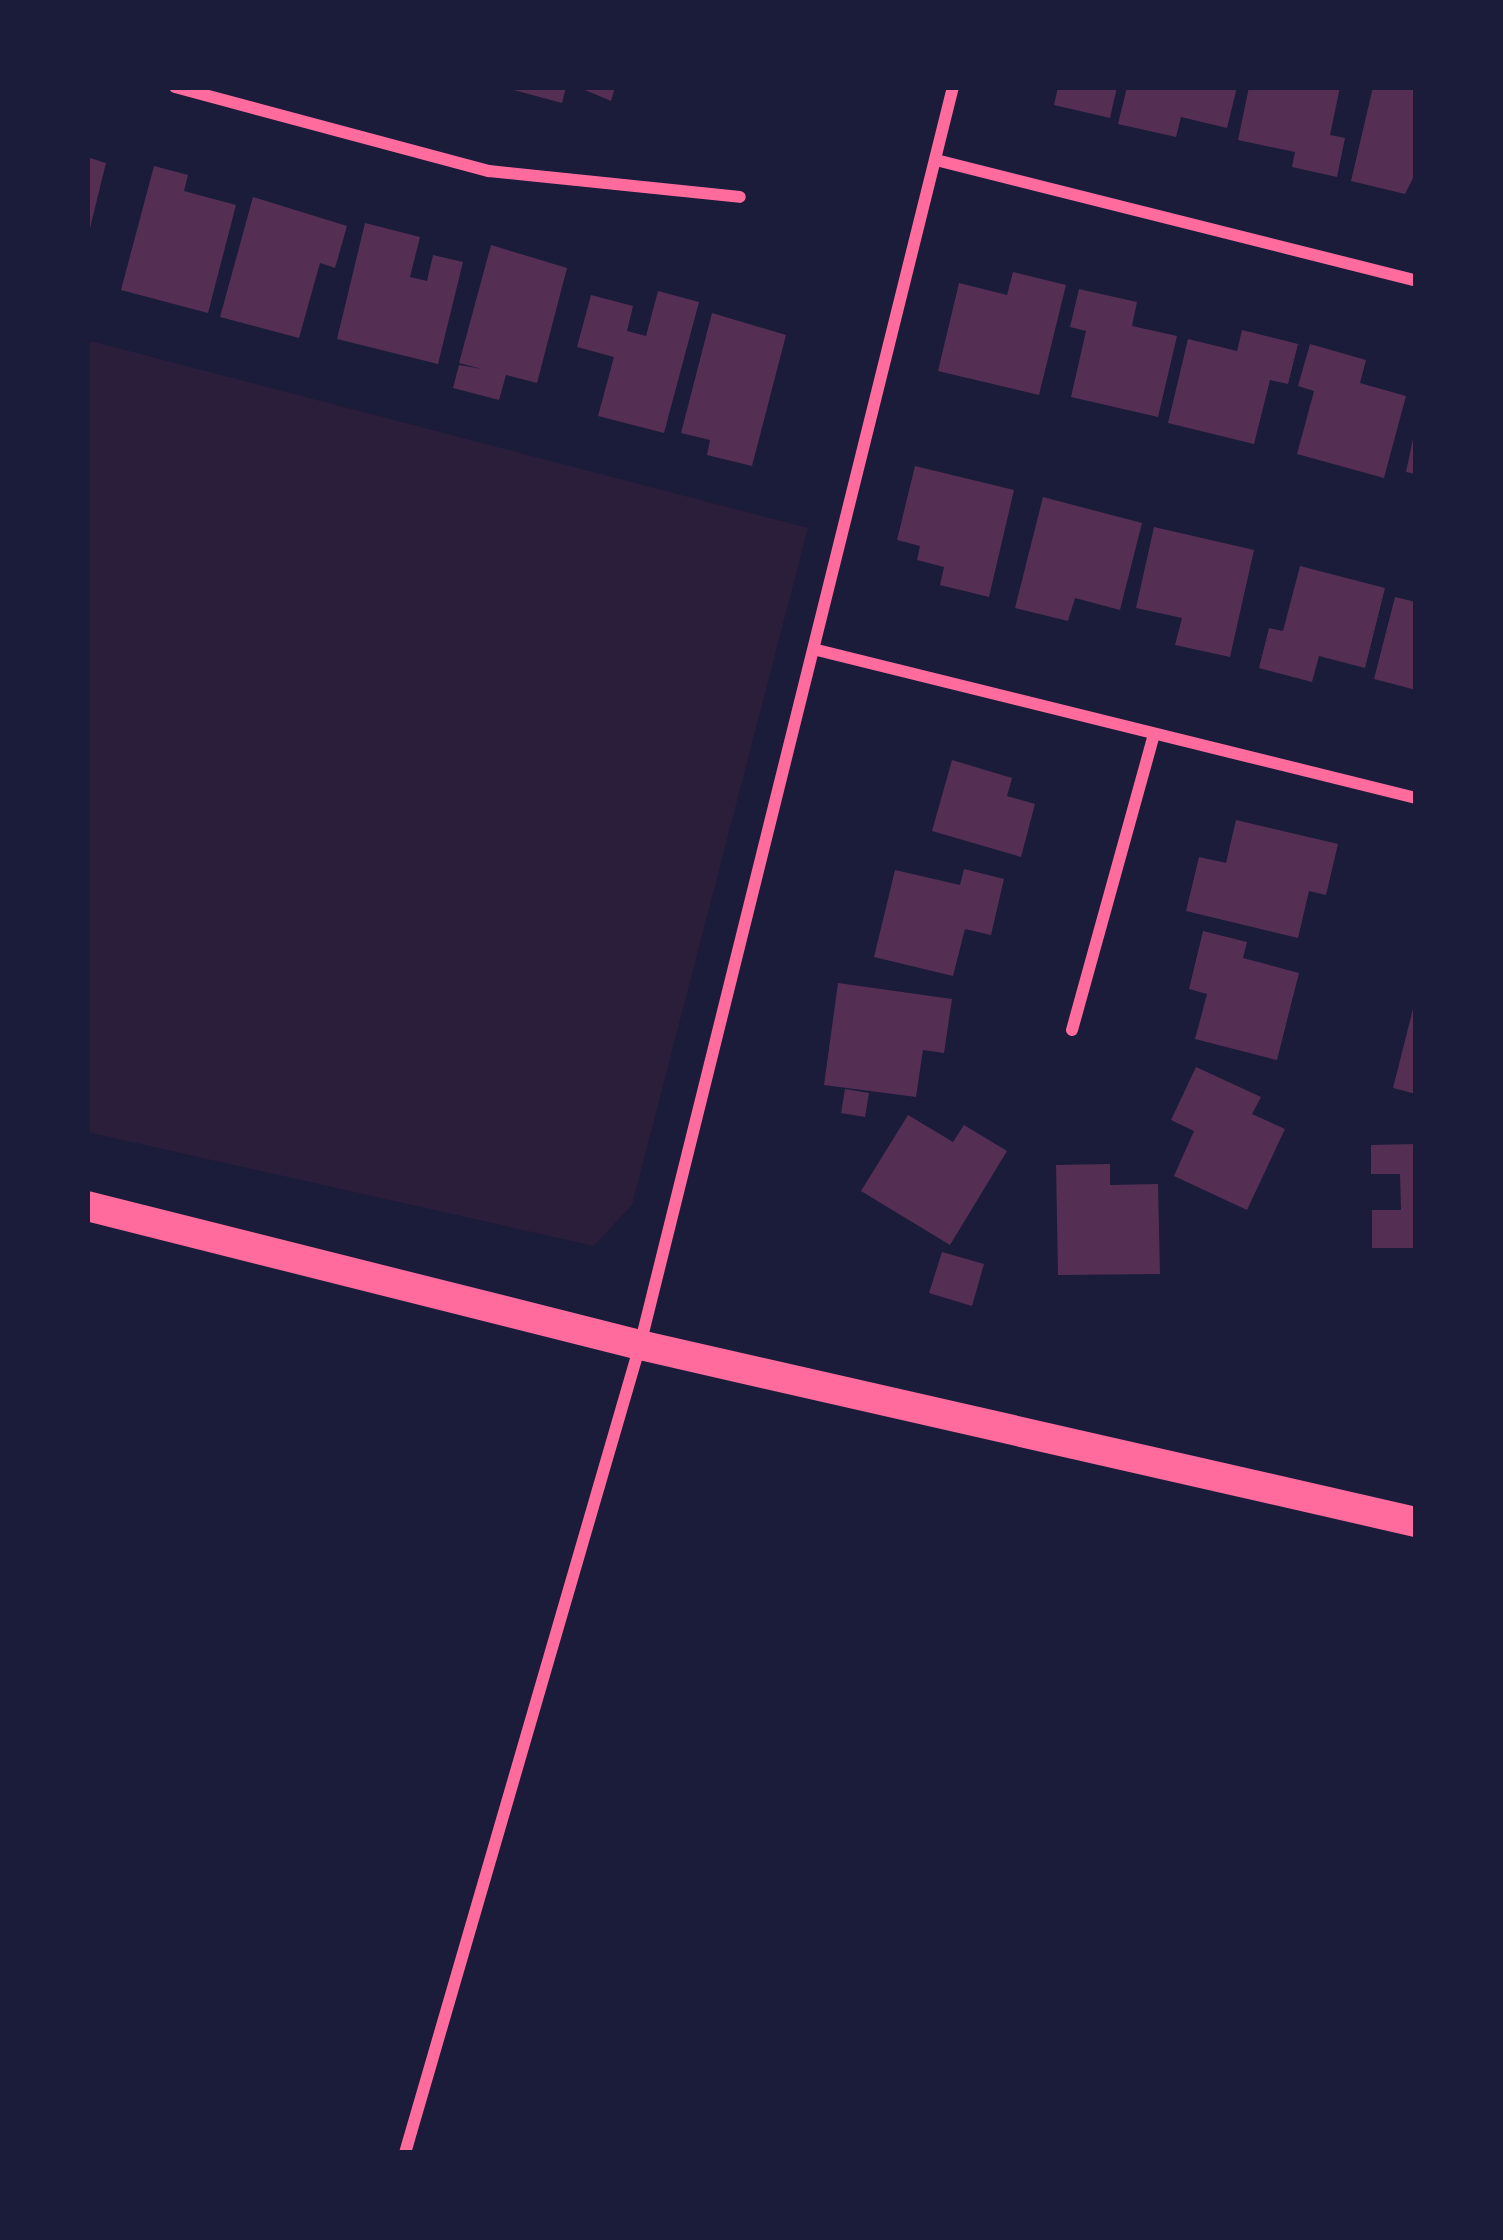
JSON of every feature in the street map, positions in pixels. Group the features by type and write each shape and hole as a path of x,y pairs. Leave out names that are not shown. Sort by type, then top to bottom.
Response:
{"main road":[{"path":"87,1206 640,1345 1416,1522"}],"street":[{"path":"175,87 489,171 740,196"},
{"path":"405,2153 640,1345 817,650 952,87"},
{"path":"936,160 1416,281"},
{"path":"817,650 1416,798"},
{"path":"1072,1030 1154,734"}],"shaded area":[{"path":"87,340 808,528 632,1205 594,1246 87,1132"}],"building":[{"path":"502,87 566,87 562,103"},
{"path":"578,87 615,87 611,101"},
{"path":"1058,87 1117,87 1110,118 1054,105"},
{"path":"1127,87 1237,87 1227,128 1181,117 1176,137 1118,124"},
{"path":"1249,87 1340,87 1330,135 1345,138 1337,177 1292,167 1295,152 1238,140"},
{"path":"1373,87 1416,87 1416,172 1405,194 1351,181"},
{"path":"87,157 106,163 89,232 87,232"},
{"path":"154,166 188,175 184,191 236,205 208,313 121,290"},
{"path":"253,197 347,226 335,268 320,263 299,338 220,317"},
{"path":"365,223 420,237 410,277 427,281 433,255 463,262 438,364 337,339"},
{"path":"491,245 567,268 537,383 506,375 499,400 453,388 459,365 482,369 459,363"},
{"path":"1013,272 1066,285 1039,395 938,371 959,283 1007,295"},
{"path":"1079,289 1137,302 1132,326 1177,336 1158,417 1071,397 1086,331 1070,327"},
{"path":"658,291 699,302 664,433 598,416 614,357 577,347 591,295 633,306 627,331 646,336"},
{"path":"712,313 786,335 752,466 707,455 710,440 681,433"},
{"path":"1242,330 1298,344 1288,384 1270,380 1254,444 1168,423 1188,339 1237,351"},
{"path":"1310,344 1366,360 1360,383 1406,396 1384,478 1297,454 1314,391 1298,386"},
{"path":"1416,434 1416,474 1406,472"},
{"path":"915,466 1014,490 989,597 940,585 944,567 917,560 920,546 897,540"},
{"path":"1043,497 1142,523 1120,610 1075,598 1068,621 1015,608"},
{"path":"1154,527 1254,550 1230,657 1175,645 1182,618 1136,608"},
{"path":"1300,566 1385,588 1365,668 1319,656 1312,682 1259,668 1269,628 1283,631"},
{"path":"1395,597 1416,602 1416,690 1374,679"},
{"path":"952,760 1012,778 1007,796 1035,804 1021,857 932,831"},
{"path":"1236,820 1338,844 1326,895 1309,891 1298,938 1186,911 1199,857 1226,863"},
{"path":"964,869 1004,879 991,935 965,929 953,976 874,957 895,870 960,885"},
{"path":"1203,931 1247,942 1243,958 1299,973 1277,1060 1195,1039 1207,994 1189,989"},
{"path":"838,983 952,999 944,1053 923,1050 916,1097 824,1085"},
{"path":"1416,997 1416,1094 1393,1088"},
{"path":"1196,1067 1261,1097 1252,1114 1285,1129 1247,1210 1174,1176 1194,1131 1171,1120"},
{"path":"845,1089 869,1093 865,1117 841,1113"},
{"path":"908,1115 953,1142 964,1125 1007,1151 950,1245 861,1191"},
{"path":"1416,1144 1416,1248 1372,1248 1372,1210 1401,1210 1400,1174 1371,1174 1371,1145"},
{"path":"1110,1164 1110,1185 1158,1184 1160,1274 1058,1275 1056,1165"},
{"path":"942,1252 984,1264 972,1306 929,1293"}]}
